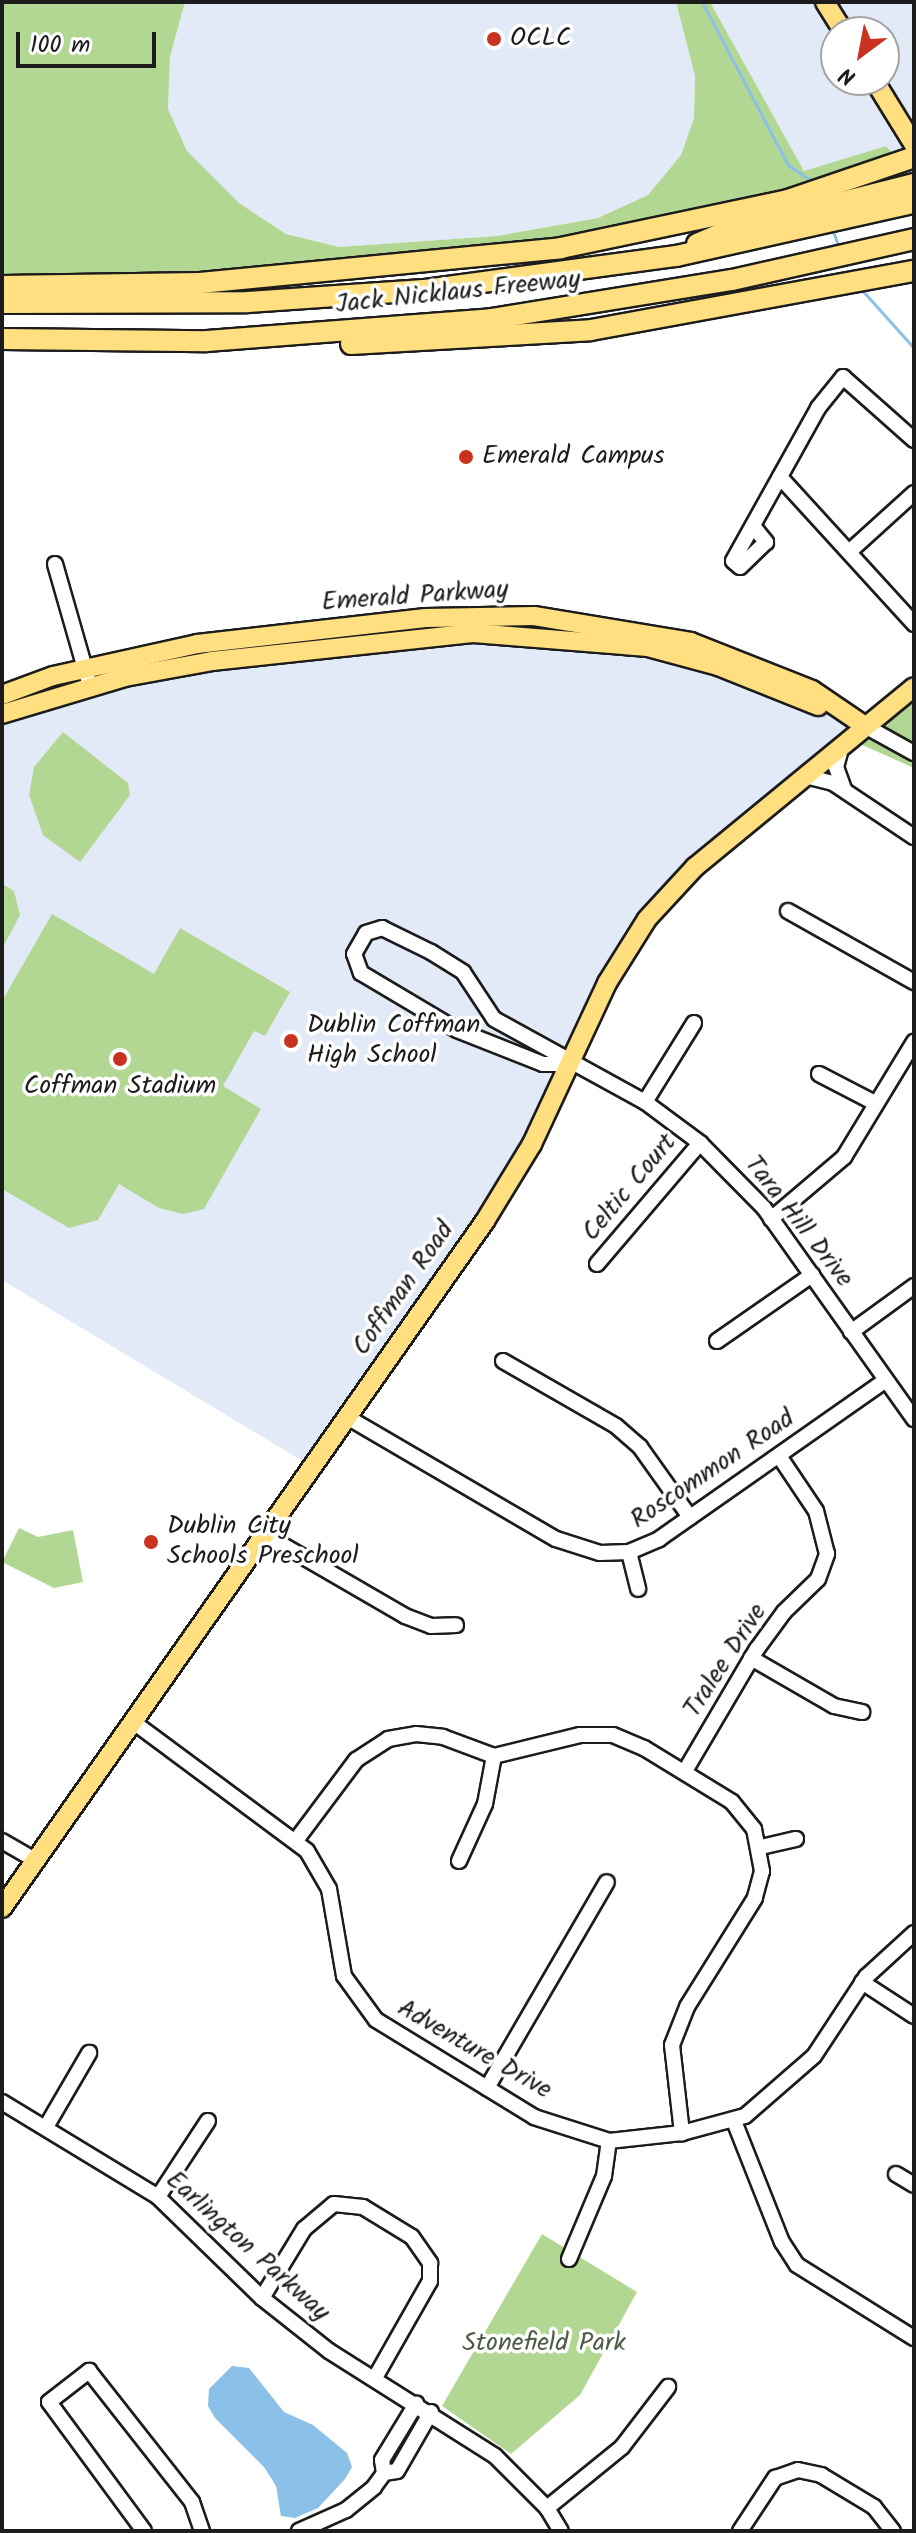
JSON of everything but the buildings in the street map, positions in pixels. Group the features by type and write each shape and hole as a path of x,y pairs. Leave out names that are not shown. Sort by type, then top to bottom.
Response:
{"highway":[{"path":"846,201 914,157"},
{"path":"2,286 200,283 462,260 681,226 796,214 914,184"},
{"name":"Jack Nicklaus Freeway","path":"2,303 248,302 424,290 676,256 796,214 846,201 914,203"},
{"name":"Jack Nicklaus Freeway","path":"2,339 207,341 491,319 814,263 914,239"},
{"path":"207,341 398,345 591,330 914,271"}],"main road":[{"path":"884,96 909,137"},
{"name":"Emerald Parkway","path":"2,695 84,668 197,644 426,618 572,618 649,631 737,657 812,690 865,726"},
{"name":"Emerald Parkway","path":"2,714 90,686 212,661 473,633 535,634 684,656 865,726"},
{"path":"865,726 914,687"},
{"name":"Coffman Road","path":"2,1908 514,1175 607,983 658,904 865,726"}],"street":[{"path":"753,526 825,397 843,377 914,440"},
{"path":"780,477 914,624"},
{"path":"849,552 914,493"},
{"path":"55,564 90,686"},
{"path":"865,726 914,753"},
{"path":"842,745 837,773 849,796"},
{"path":"805,776 829,781 914,837"},
{"path":"788,911 914,982"},
{"path":"387,928 457,968 494,1019 550,1045 570,1064 543,1064 478,1039 357,970 353,958 366,933 387,928"},
{"path":"478,1039 494,1019"},
{"path":"645,1102 694,1023"},
{"path":"771,1219 834,1170 914,1042"},
{"name":"Tara Hill Drive","path":"570,1064 645,1102 700,1143 771,1219 914,1419"},
{"path":"819,1074 875,1103"},
{"name":"Celtic Court","path":"597,1264 700,1143"},
{"path":"717,1341 812,1275"},
{"path":"851,1332 914,1286"},
{"path":"503,1361 616,1426 659,1470 690,1517"},
{"name":"Roscommon Road","path":"347,1417 556,1539 600,1553 629,1552 690,1517 886,1380"},
{"name":"Tralee Drive","path":"685,1771 751,1658 784,1612 818,1579 827,1554 826,1531 779,1456"},
{"path":"262,1533 405,1616 431,1626 456,1625"},
{"path":"629,1552 638,1589"},
{"path":"751,1658 834,1706 862,1712"},
{"name":"Adventure Drive","path":"132,1721 297,1839 324,1877 344,1976 362,2007 391,2032 534,2117 609,2141 682,2133 734,2121 814,2056 862,1982 914,1933"},
{"path":"297,1839 356,1760 388,1739 416,1734 443,1737 494,1756 580,1735 613,1735 685,1771 732,1802 761,1847 755,1898 687,2007 672,2045 682,2133"},
{"path":"459,1861 485,1804 494,1756"},
{"path":"761,1847 796,1839"},
{"path":"2,1841 35,1860"},
{"path":"487,2088 607,1882"},
{"path":"862,1982 914,2016"},
{"path":"46,2127 89,2053"},
{"name":"Earlington Parkway","path":"2,2102 158,2197 262,2298 329,2351 431,2412 495,2456 547,2508 561,2531"},
{"path":"158,2197 208,2121"},
{"path":"734,2121 782,2242 797,2265 914,2338"},
{"path":"569,2259 604,2176 609,2141"},
{"path":"896,2174 914,2185"},
{"path":"262,2298 304,2229 334,2204 363,2207 412,2237 430,2263 430,2281 375,2378"},
{"path":"144,2531 49,2402 89,2371 192,2502 202,2531"},
{"path":"547,2508 622,2447 668,2387"},
{"path":"384,2473 382,2460 416,2404"},
{"path":"299,2531 346,2510 384,2473 397,2471 431,2412"},
{"path":"740,2531 775,2478 798,2470 821,2475 874,2507 893,2531"}],"shaded area":[{"path":"185,2 676,2 695,76 694,118 681,155 648,195 598,218 497,236 339,247 286,234 239,203 187,151 168,109 170,57"},
{"path":"710,2 914,2 914,150 898,159 886,146 804,171"},
{"name":"Dublin Coffman High School","path":"502,633 718,666 865,726 658,904 552,1104 311,1466 2,1280 2,714 125,677"}],"green space":[{"path":"3,2 185,2 170,57 168,109 187,151 239,203 286,234 339,247 497,236 598,218 648,195 681,155 694,118 695,76 676,2 710,2 804,171 886,146 898,159 728,209 459,256 261,274 2,278"},
{"path":"914,687 914,768 849,739"},
{"path":"63,732 128,783 130,795 80,862 43,835 29,795 34,767"},
{"path":"2,884 14,891 20,915 2,949"},
{"name":"Coffman Stadium","path":"52,914 154,974 180,928 290,992 265,1036 254,1031 223,1086 261,1109 204,1209 183,1214 159,1208 119,1184 98,1220 69,1228 2,1189 2,1001"},
{"path":"19,1528 38,1537 73,1530 83,1582 54,1588 2,1562"},
{"name":"Stonefield Park","path":"542,2234 637,2292 580,2395 511,2454 442,2406"}],"water":[{"path":"232,2366 249,2368 284,2412 313,2425 347,2453 352,2467 318,2508 295,2518 281,2516 276,2486 264,2467 215,2418 208,2406 209,2389"}],"waterway":[{"path":"702,2 788,165 813,182"},
{"path":"832,228 839,248"},
{"path":"861,289 914,348"}],"place":[{"name":"OCLC","path":"494,39"},
{"name":"Emerald Campus","path":"466,457"},
{"name":"Dublin Coffman High School","path":"291,1041"},
{"name":"Coffman Stadium","path":"120,1059"},
{"name":"Dublin City Schools Preschool","path":"151,1542"}]}
